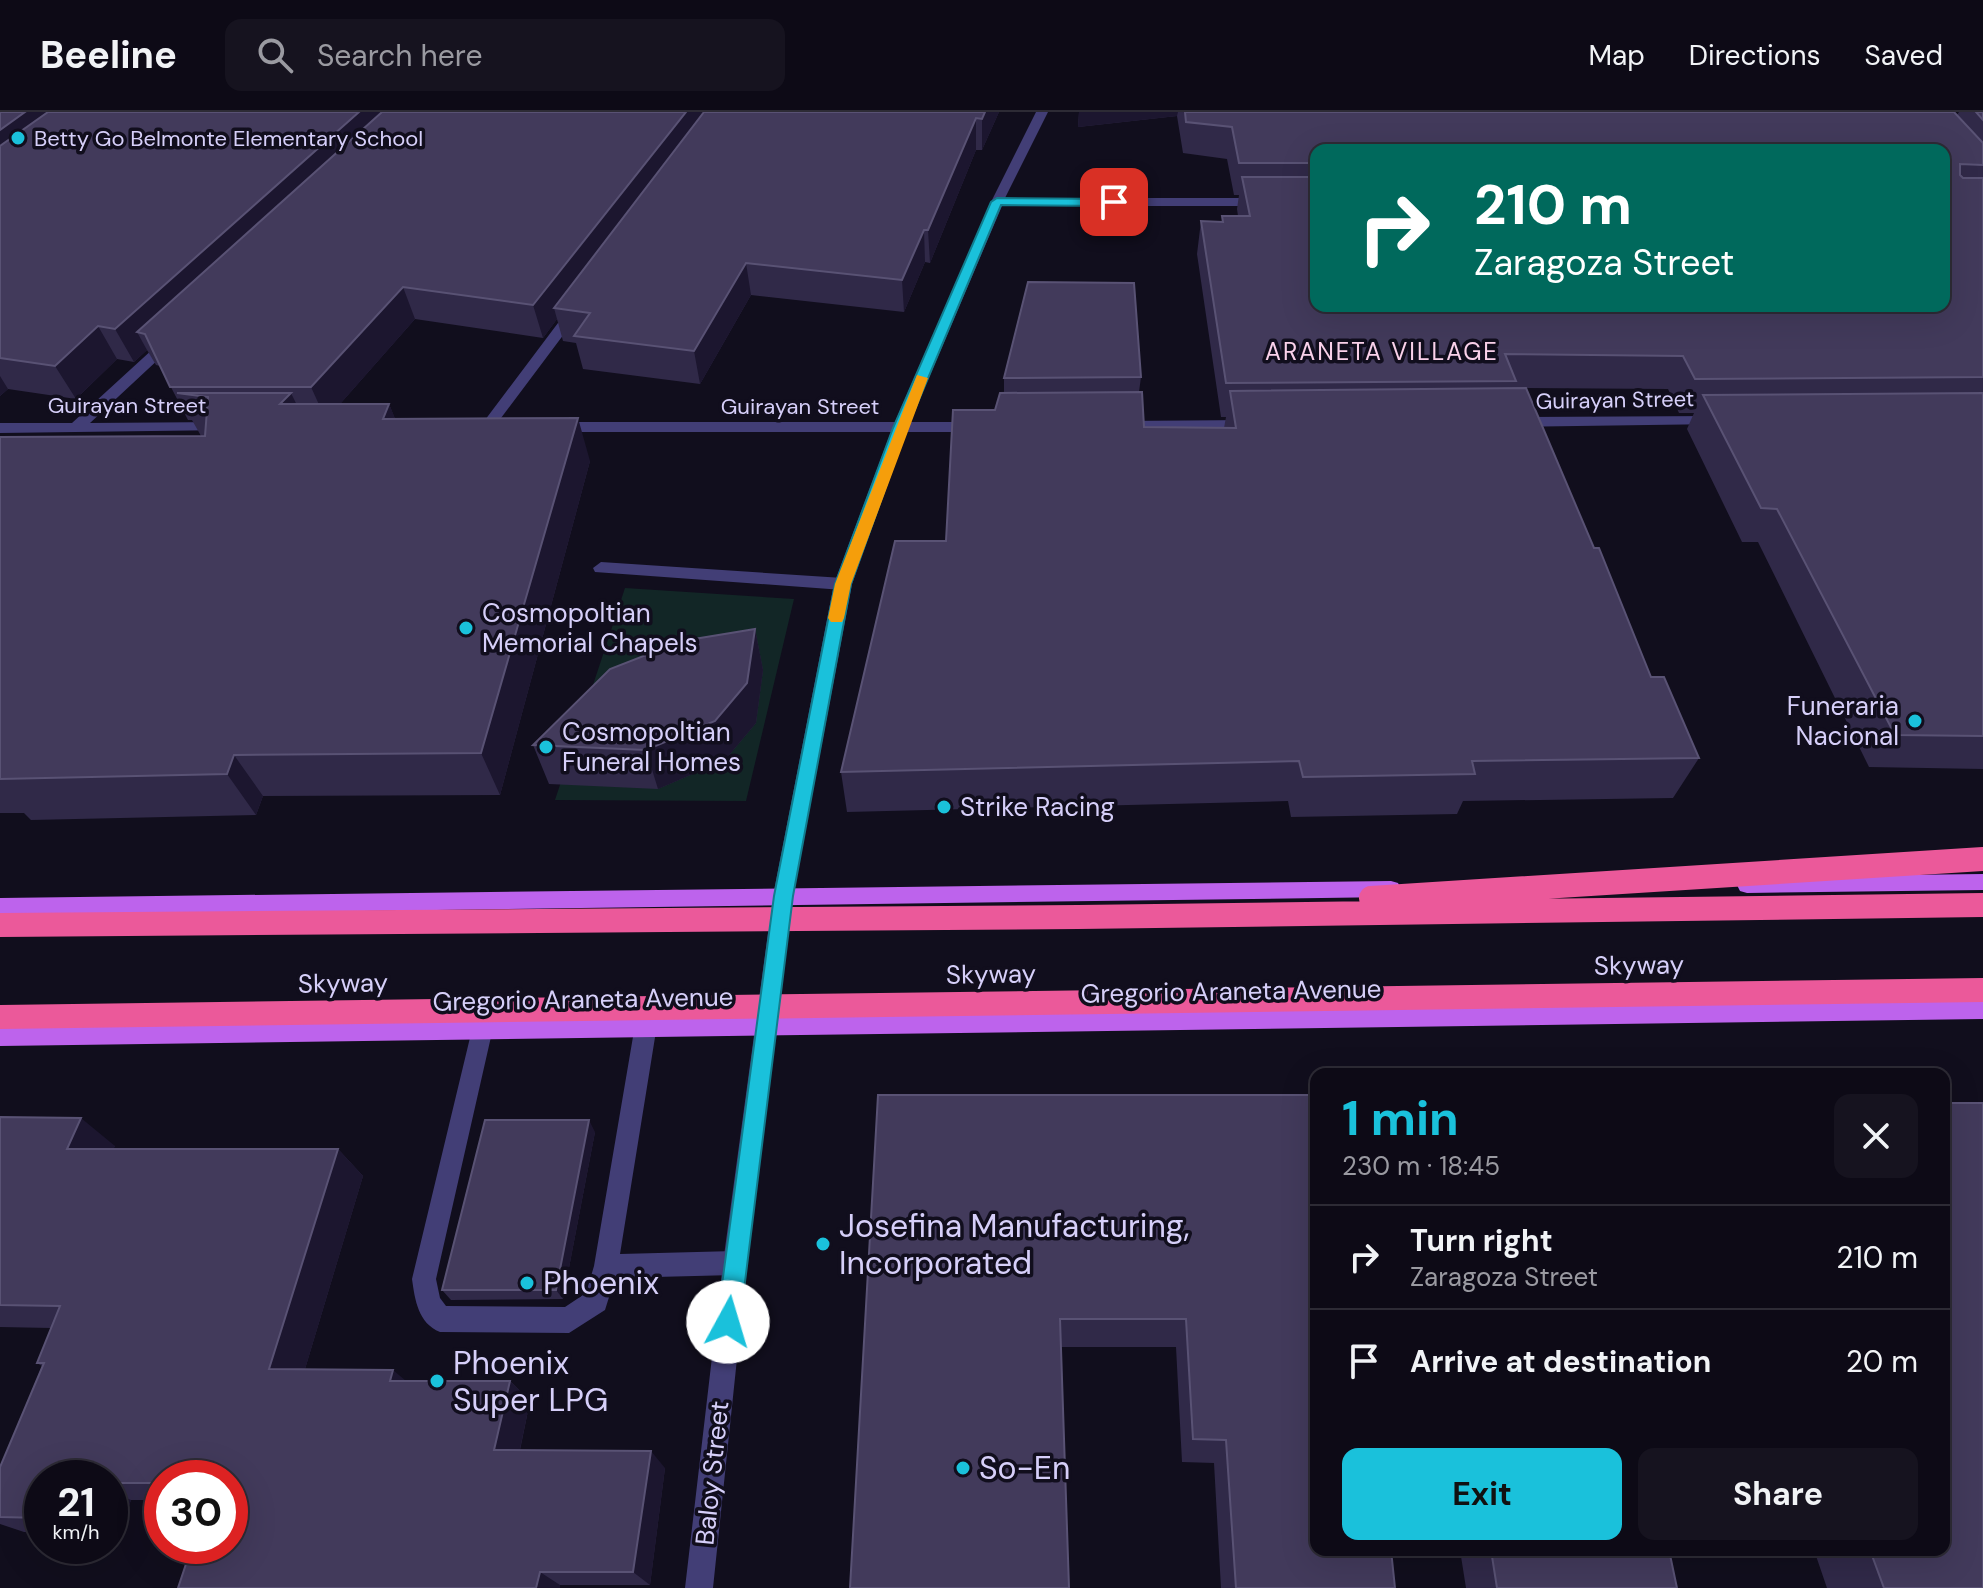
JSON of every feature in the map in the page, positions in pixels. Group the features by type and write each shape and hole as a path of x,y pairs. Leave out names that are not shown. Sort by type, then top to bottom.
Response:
{"highway":[{"path":"1078,917 1983,859"},
{"path":"0,925 1078,917 1983,905"},
{"name":"Skyway","path":"0,1017 1983,990"}],"main road":[{"path":"0,907 1983,882"},
{"name":"Gregorio Araneta Avenue","path":"0,1036 646,1025 1983,1010"}],"street":[{"name":"Baloy Street","path":"699,1588 735,1263 783,896 843,584 900,428 997,202 1042,112"},
{"path":"997,202 1310,202"},
{"path":"487,427 582,301"},
{"path":"77,427 182,329"},
{"name":"Guirayan Street","path":"1505,422 1728,421"},
{"path":"1107,426 1267,425"},
{"name":"Guirayan Street","path":"0,428 235,427"},
{"name":"Guirayan Street","path":"534,427 996,427"},
{"path":"601,568 843,584"},
{"path":"482,1028 424,1279 428,1303 440,1319 569,1320 596,1301 606,1266 646,1025"},
{"path":"606,1266 735,1263"}],"green space":[{"path":"625,588 794,599 746,801 555,800"}],"building":[{"path":"0,112 25,112 0,130"},
{"path":"48,112 359,112 115,329 98,326 55,366 0,358 0,146"},
{"path":"382,112 686,112 533,305 403,287 311,387 170,387 145,334 137,332"},
{"path":"704,112 985,112 982,119 976,118 928,230 924,230 902,280 746,263 694,351 574,336 590,313 554,308"},
{"path":"1185,112 1954,112 1983,143 1983,165 1960,164 1960,175 1963,178 1983,178 1983,377 1695,379 1683,356 1505,354 1516,381 1226,383 1201,221 1223,222 1222,216 1250,216 1242,177 1310,177 1310,312 1950,312 1950,144 1310,144 1310,163 1239,163 1232,127 1186,122"},
{"path":"1028,282 1134,283 1141,377 1004,378"},
{"path":"1526,388 1594,548 1599,548 1651,677 1664,677 1699,758 1472,761 1475,774 1303,777 1299,761 841,772 895,541 946,541 953,410 995,410 1000,393 1142,392 1144,427 1236,428 1230,391"},
{"path":"177,393 291,393 280,404 389,404 383,419 578,418 481,753 234,755 227,774 0,779 0,437 205,436 208,397"},
{"path":"1983,393 1983,736 1895,735 1777,509 1761,508 1703,395"},
{"path":"755,629 747,683 715,721 646,750 533,745 610,669 682,641"},
{"name":"So-En","path":"878,1095 1310,1095 1310,1556 1392,1556 1395,1588 1236,1588 1226,1440 1193,1439 1186,1319 1060,1319 1069,1588 850,1588"},
{"path":"1950,1103 1983,1103 1983,1588 1884,1588 1872,1556 1950,1556"},
{"path":"0,1117 81,1118 67,1149 338,1149 269,1369 393,1370 390,1381 510,1381 494,1450 651,1451 633,1572 540,1572 536,1588 178,1588 186,1564 248,1564 248,1460 144,1460 144,1483 128,1483 128,1460 24,1460 24,1518 0,1517 0,1467 44,1363 37,1363 60,1306 0,1305"},
{"path":"485,1120 589,1120 556,1290 442,1290"},
{"path":"1492,1556 1670,1556 1677,1588 1497,1588"}],"slow traffic":[{"path":"836,618 843,584 900,428 922,378"}],"place":[{"name":"Betty Go Belmonte Elementary School","path":"18,138"},
{"name":"Cosmopoltian Memorial Chapels","path":"466,628"},
{"name":"Funeraria Nacional","path":"1915,721"},
{"name":"Cosmopoltian Funeral Homes","path":"546,747"},
{"name":"Strike Racing","path":"944,807"},
{"name":"Josefina Manufacturing, Incorporated","path":"823,1244"},
{"name":"Phoenix","path":"527,1283"},
{"name":"Phoenix Super LPG","path":"437,1381"},
{"name":"So-En","path":"963,1468"}],"district":[{"name":"ARANETA VILLAGE","path":"1382,351"}],"route":[{"path":"728,1322 783,896 843,584 900,428 997,202 1114,202"}]}
